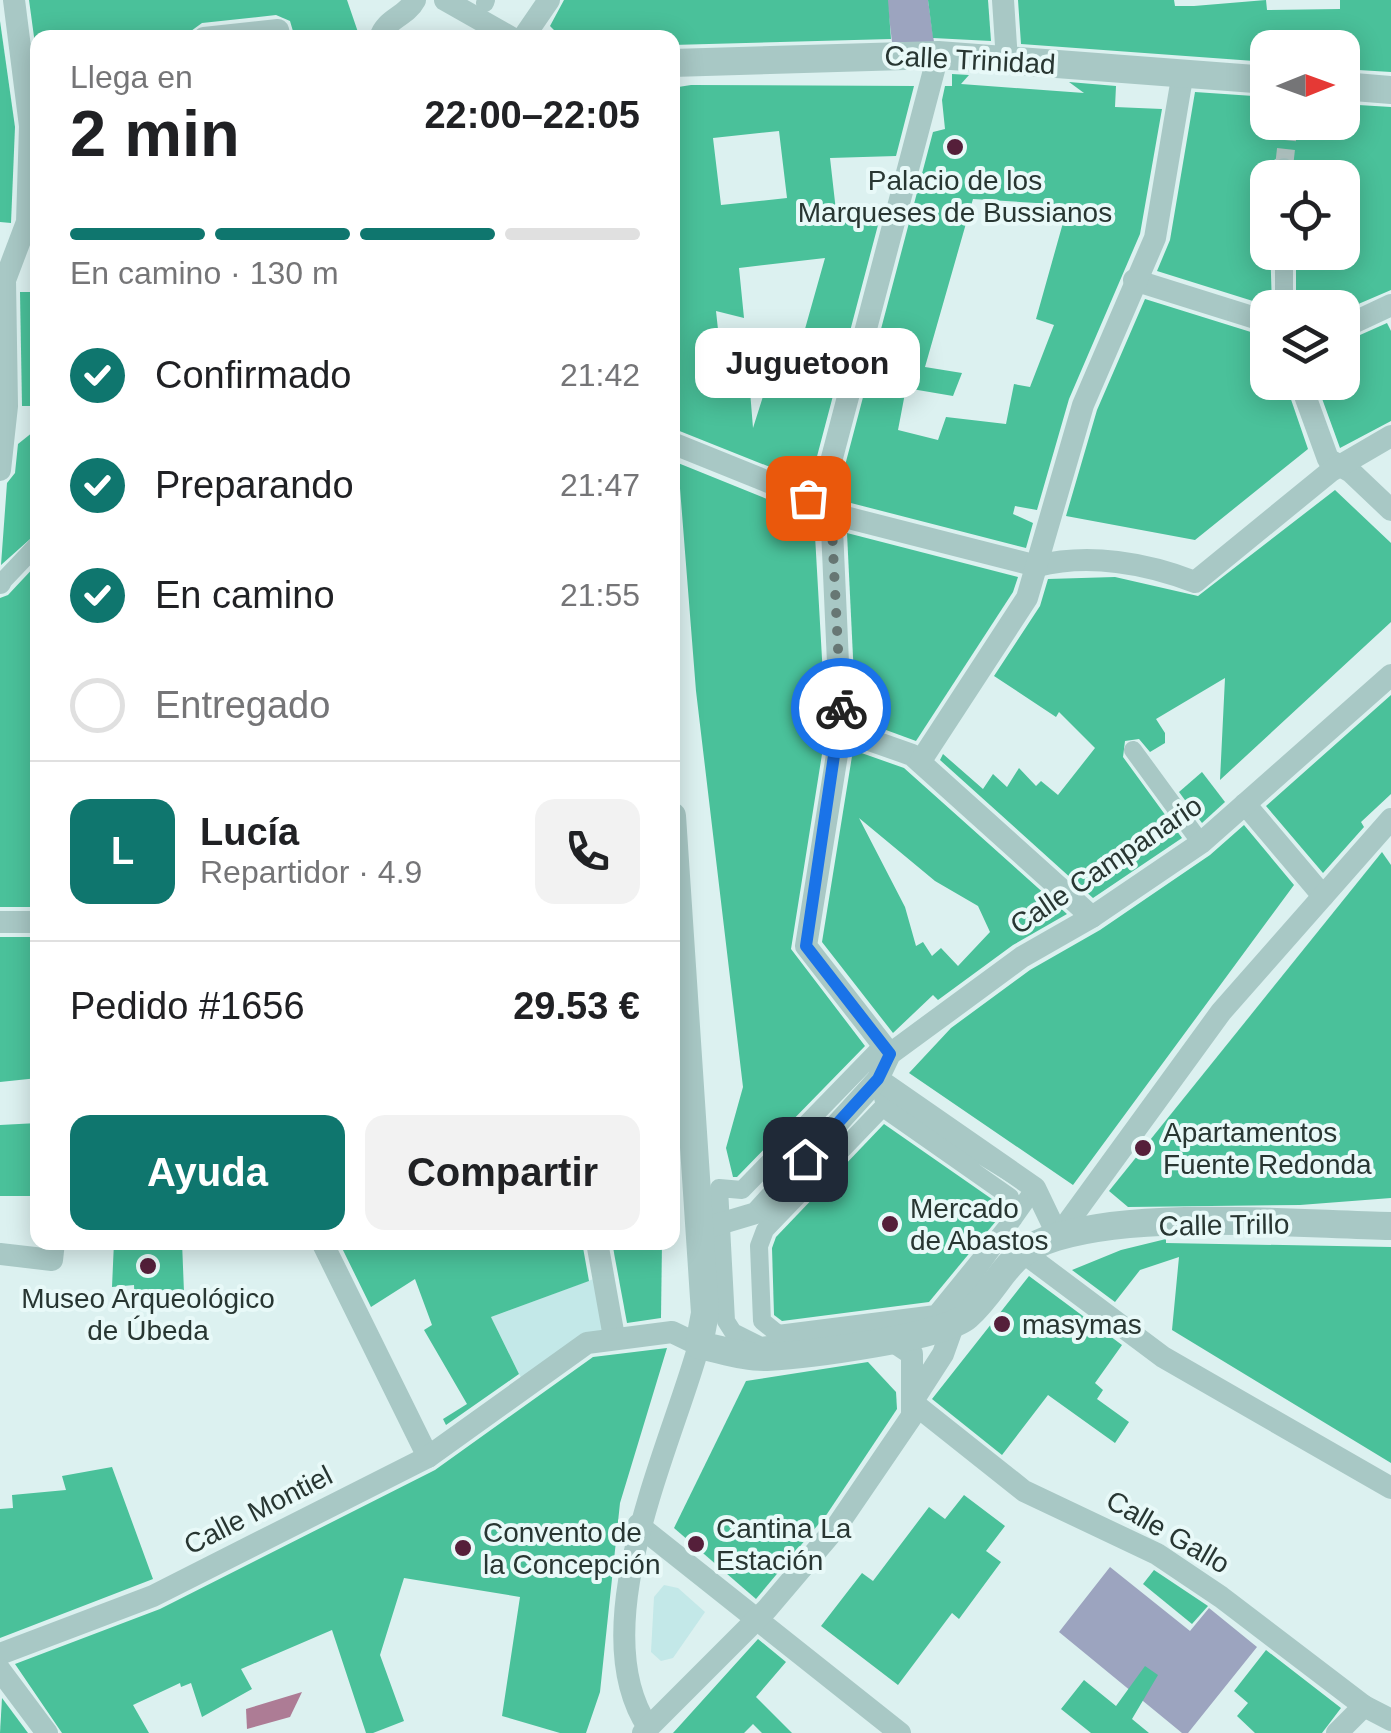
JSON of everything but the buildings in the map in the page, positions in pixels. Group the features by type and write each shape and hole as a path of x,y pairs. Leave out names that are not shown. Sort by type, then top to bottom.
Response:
{"street":[{"path":"383,30 410,9 415,0"},
{"path":"445,0 498,30"},
{"path":"529,30 550,0"},
{"path":"1002,0 1006,61"},
{"path":"0,470 7,406 5,280 30,214 28,52 9,3"},
{"path":"710,1227 756,1213 878,1079 890,1054 806,946 841,730 832,529 823,492 938,55"},
{"name":"Calle Trinidad","path":"680,63 938,55 1250,78"},
{"path":"920,762 1027,598 1062,467 1134,280 1155,238 1183,72"},
{"path":"1360,87 1391,90"},
{"path":"0,226 30,214"},
{"path":"1134,280 1250,316"},
{"path":"1360,320 1391,305"},
{"path":"1307,400 1328,459 1342,466 1391,510"},
{"path":"680,446 826,509 1037,566 1058,561 1132,563 1194,582 1342,466 1391,436"},
{"path":"0,583 30,552"},
{"name":"Calle Campanario","path":"890,1054 1022,957 1092,917 1201,843 1391,675"},
{"path":"841,730 920,762 1092,917"},
{"path":"1133,750 1201,843"},
{"path":"1244,804 1323,896"},
{"path":"878,1079 1035,1188 1058,1236 1221,1012 1388,829"},
{"path":"680,903 710,1227 726,1321 733,1332 762,1346 941,1321 1035,1188"},
{"path":"0,922 30,922"},
{"path":"891,1340 912,1354 912,1416 835,1529 758,1617 645,1730 630,1695 626,1668 638,1525 699,1345 705,1313 710,1227 719,1188 742,1190 880,1048 878,1079 885,1105 765,1230 759,1246 762,1321 778,1334 936,1314 1014,1218 1010,1197 890,1113 896,1104 1035,1188"},
{"name":"Calle Trillo","path":"1020,1250 1058,1236 1186,1223 1391,1226"},
{"path":"0,1254 52,1260 53,1250"},
{"path":"326,1250 428,1456"},
{"path":"599,1250 614,1337"},
{"path":"699,1345 764,1358 891,1340 953,1326 968,1315 1020,1250 1164,1357 1391,1488"},
{"path":"912,1402 943,1354 953,1326"},
{"name":"Calle Montiel","path":"0,1654 153,1596 428,1456 527,1390 581,1347 614,1337 672,1332 699,1345"},
{"name":"Calle Gallo","path":"912,1402 1024,1490 1157,1554 1364,1706 1391,1720"},
{"path":"638,1525 900,1733"},
{"path":"0,1670 47,1733"},
{"path":"0,1682 9,1693 0,1694"},
{"path":"1337,1733 1364,1706"}],"shaded area":[{"path":"887,0 928,0 934,42 892,42"},
{"path":"599,1277 621,1326 529,1394 491,1317"},
{"path":"1110,1567 1190,1631 1209,1608 1257,1647 1188,1733 1182,1733 1059,1632"},
{"path":"664,1585 678,1588 705,1612 673,1658 661,1661 651,1652 654,1597"},
{"path":"302,1692 290,1717 247,1729 246,1709"}],"tunnel":[{"path":"1285,160 1287,140"}],"way so far":[{"path":"808,498 826,509 832,529 841,708"}],"place":[{"name":"Palacio de los Marqueses de Bussianos","path":"955,147"},
{"name":"Juguetoon","path":"808,498"},
{"name":"Apartamentos Fuente Redonda","path":"1143,1148"},
{"name":"Mercado de Abastos","path":"890,1224"},
{"name":"Museo Arqueológico de Úbeda","path":"148,1266"},
{"name":"masymas","path":"1002,1324"},
{"name":"Cantina La Estación","path":"696,1544"},
{"name":"Convento de la Concepción","path":"463,1548"}],"route":[{"path":"805,1159 878,1079 890,1054 806,946 841,730 841,708"}]}
